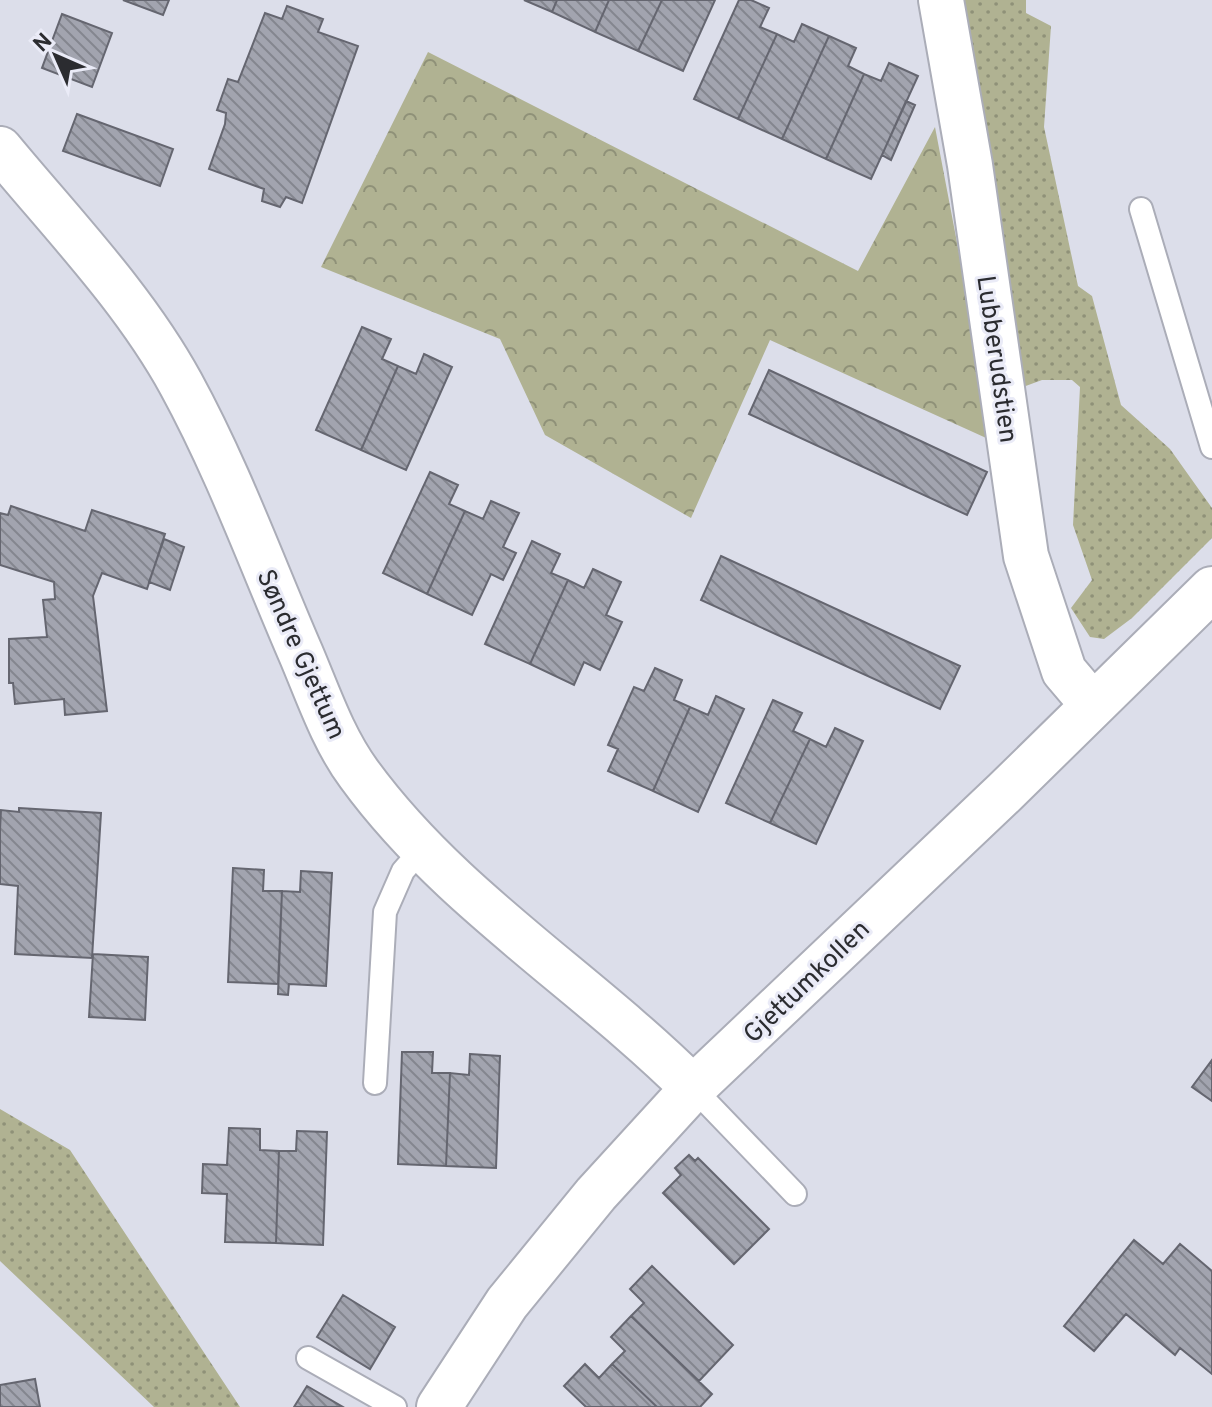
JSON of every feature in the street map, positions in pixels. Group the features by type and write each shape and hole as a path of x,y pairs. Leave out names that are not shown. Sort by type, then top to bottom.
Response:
{"street":[{"name":"Lubberudstien","path":"941,0 970,165 1026,556 1064,671 1092,704"},
{"name":"Søndre Gjettum","path":"0,149 126,301 180,383 335,731 357,771 424,847 693,1088"},
{"name":"Gjettumkollen","path":"439,1407 507,1303 596,1194 693,1088 1005,792 1212,589"}],"lane":[{"path":"1141,209 1212,447"},
{"path":"375,1083 385,912 403,871 424,847"},
{"path":"693,1088 795,1194"},
{"path":"308,1358 395,1407"}],"green space":[{"path":"959,0 1026,0 1026,13 1051,26 1044,127 1078,286 1092,296 1121,405 1170,449 1212,508 1212,538 1132,618 1104,639 1090,637 1071,608 1092,580 1073,525 1080,387 1072,380 1042,380 1023,387"},
{"path":"428,52 858,271 935,127 995,442 770,340 691,518 545,435 500,339 321,267"},
{"path":"0,1109 70,1150 240,1407 154,1407 0,1261"}],"building":[{"path":"123,0 169,0 163,15"},
{"path":"524,0 557,0 552,12"},
{"path":"557,0 609,0 595,32 552,12"},
{"path":"609,0 662,0 638,51 595,32"},
{"path":"662,0 715,0 683,71 638,51"},
{"path":"739,0 751,0 769,8 760,27 777,34 738,119 694,99"},
{"path":"287,6 323,19 318,32 358,46 302,203 286,197 280,207 262,201 264,189 209,169 225,124 226,113 217,110 228,79 238,82 265,13 282,19"},
{"path":"62,14 112,33 92,87 42,68"},
{"path":"802,24 829,36 782,139 738,119 777,34 794,42"},
{"path":"829,36 856,48 848,66 864,74 826,159 782,139"},
{"path":"889,63 918,76 871,179 826,159 864,74 881,81"},
{"path":"906,101 915,105 891,160 882,155"},
{"path":"77,114 173,149 160,186 63,151"},
{"path":"362,327 391,339 382,359 398,366 361,450 316,430"},
{"path":"424,354 452,367 406,470 361,450 398,366 416,374"},
{"path":"769,370 987,472 967,515 749,414"},
{"path":"430,472 458,485 449,504 465,511 427,594 383,573"},
{"path":"491,501 519,513 503,547 516,553 503,580 491,574 472,615 427,594 465,511 483,519"},
{"path":"11,506 85,531 92,510 165,534 147,589 102,573 93,596 107,711 65,715 64,699 15,704 13,683 9,683 9,639 47,637 43,600 55,599 54,582 0,565 0,513 8,515"},
{"path":"164,539 184,547 170,590 149,582"},
{"path":"532,541 560,554 551,573 568,580 530,664 485,644"},
{"path":"721,556 960,666 940,709 701,600"},
{"path":"593,569 621,582 606,615 622,622 600,670 584,662 574,685 530,664 568,580 584,588"},
{"path":"655,668 682,680 674,700 690,707 653,791 608,771 618,749 608,745 634,687 644,691"},
{"path":"716,696 744,709 698,812 653,791 690,707 708,715"},
{"path":"773,700 802,713 793,731 810,739 770,823 726,803"},
{"path":"835,728 863,741 816,844 770,823 810,739 826,747"},
{"path":"19,808 101,813 92,958 15,954 18,886 0,884 0,829 1,810 19,812"},
{"path":"233,868 264,870 263,891 282,891 278,984 228,982"},
{"path":"301,871 332,873 326,986 289,984 288,995 278,994 282,891 300,892"},
{"path":"93,954 148,957 145,1020 89,1017"},
{"path":"402,1052 433,1052 432,1073 450,1073 446,1166 398,1164"},
{"path":"470,1054 500,1056 496,1168 446,1166 450,1073 469,1075"},
{"path":"1212,1060 1212,1101 1192,1087"},
{"path":"229,1128 260,1129 260,1150 279,1151 276,1243 225,1242 227,1194 202,1193 203,1164 227,1165"},
{"path":"297,1131 327,1132 323,1245 276,1243 279,1151 296,1151"},
{"path":"689,1155 695,1161 698,1158 769,1229 734,1264 663,1193 681,1175 675,1168"},
{"path":"1134,1240 1163,1264 1180,1244 1212,1271 1212,1374 1180,1348 1175,1355 1126,1314 1094,1351 1064,1326"},
{"path":"652,1266 733,1345 699,1381 631,1316 644,1303 630,1289"},
{"path":"343,1295 395,1327 370,1369 317,1337"},
{"path":"631,1316 712,1394 700,1407 657,1407 612,1364 625,1351 611,1337"},
{"path":"585,1364 599,1378 612,1364 657,1407 586,1407 564,1386"},
{"path":"35,1379 40,1407 0,1407 0,1385"},
{"path":"307,1386 343,1407 294,1407"}]}
